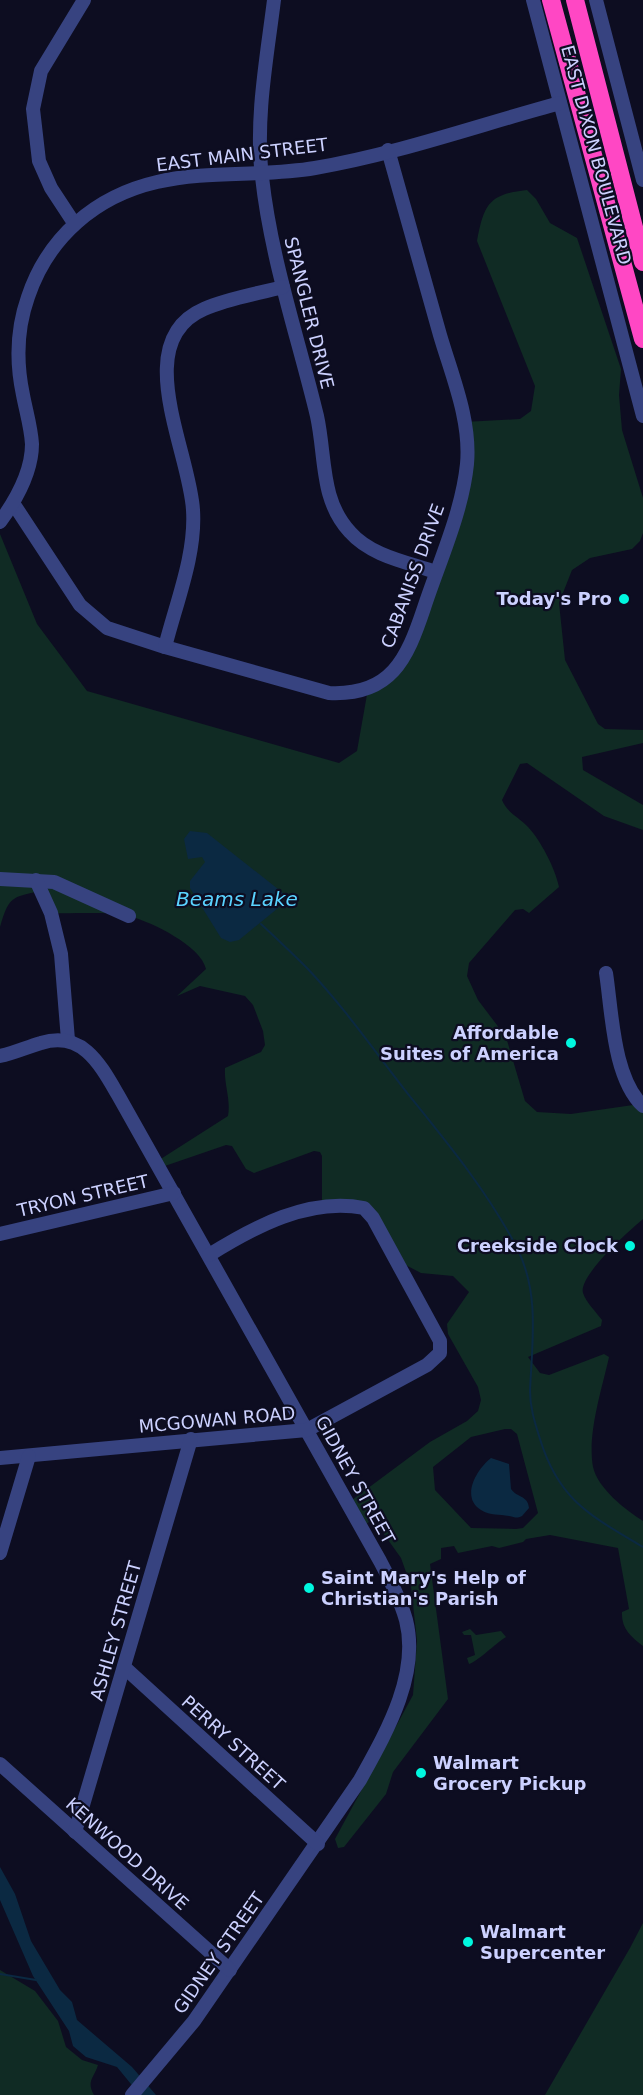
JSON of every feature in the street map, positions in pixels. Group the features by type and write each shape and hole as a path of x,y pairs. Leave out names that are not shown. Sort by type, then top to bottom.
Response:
{"highway":[{"name":"EAST DIXON BOULEVARD","path":"575,0 643,262"},
{"name":"EAST DIXON BOULEVARD","path":"543,4 643,339"},
{"path":"543,4 563,8 566,12 586,87 606,124"}],"street":[{"path":"74,223 51,188 39,161 33,108 42,71 84,0"},
{"name":"SPANGLER DRIVE","path":"274,0 264,85 261,175 268,223 283,287 318,418 328,492 334,510 350,533 375,551 436,572"},
{"path":"596,0 643,180"},
{"name":"EAST DIXON BOULEVARD","path":"543,4 560,103 643,416"},
{"name":"EAST MAIN STREET","path":"0,522 13,503 28,469 32,445 19,375 18,349 23,310 45,261 56,243 74,223 102,203 159,181 261,175 316,168 560,103"},
{"name":"CABANISS DRIVE","path":"13,503 89,614 107,628 165,648 329,693 368,689 391,674 411,647 465,480 465,431 462,412 388,150"},
{"path":"165,648 193,535 191,487 167,390 166,370 170,345 187,320 204,309 283,287"},
{"path":"0,879 54,882 129,916"},
{"path":"0,1056 43,1042 68,1040 61,954 51,913 36,880"},
{"path":"606,973 622,1073 631,1092 643,1106"},
{"name":"GIDNEY STREET","path":"68,1040 83,1047 110,1080 209,1255 392,1583 406,1620 408,1646 405,1677 392,1717 360,1780 318,1844 176,2045 132,2095"},
{"name":"TRYON STREET","path":"0,1234 174,1193"},
{"name":"MCGOWAN ROAD","path":"0,1458 307,1430 427,1365 439,1355 440,1341 373,1218 364,1208 348,1206 285,1215 250,1230 209,1255"},
{"name":"ASHLEY STREET","path":"75,1832 191,1439"},
{"path":"0,1553 29,1456"},
{"name":"PERRY STREET","path":"124,1667 318,1844"},
{"name":"KENWOOD DRIVE","path":"0,1764 230,1970"}],"green space":[{"path":"527,190 536,199 550,223 577,238 621,369 619,395 622,430 643,498 643,533 640,541 632,549 590,558 572,570 559,603 565,660 598,724 605,729 643,730 643,743 582,757 583,770 643,805 643,830 604,816 527,763 520,764 502,800 538,840 551,863 559,887 529,913 523,909 515,910 469,963 467,976 478,1000 506,1037 525,1101 537,1112 571,1114 640,1104 643,1106 643,1219 596,1265 584,1285 584,1296 602,1320 601,1326 528,1357 540,1373 549,1375 604,1354 609,1357 594,1426 593,1467 607,1491 643,1521 643,1646 631,1636 623,1623 622,1612 629,1609 618,1548 550,1535 526,1539 523,1542 499,1548 492,1546 458,1553 454,1546 441,1548 441,1559 430,1564 448,1699 393,1772 386,1794 344,1847 338,1848 335,1839 413,1695 417,1641 411,1586 401,1558 381,1530 378,1514 362,1528 348,1503 430,1442 467,1421 478,1411 481,1400 478,1387 448,1334 447,1324 469,1292 453,1276 421,1273 396,1260 370,1213 322,1209 322,1156 320,1152 314,1151 254,1173 246,1169 232,1146 226,1145 159,1168 156,1162 228,1116 225,1068 261,1052 265,1045 263,1031 253,1005 245,996 200,986 177,996 206,969 202,960 186,944 162,929 121,914 51,913 41,891 13,900 6,910 0,927 0,534 37,624 87,691 339,763 357,751 368,689 404,659 462,495 464,422 520,419 531,411 535,386 477,241 482,218 490,203 504,194","holes":["511,1429 517,1434 538,1513 523,1528 471,1528 435,1490 433,1467 471,1437"]},
{"path":"470,1629 476,1635 501,1631 506,1637 469,1664 467,1658 475,1655 471,1635 464,1635 462,1632"},
{"path":"643,1923 643,2095 545,2095 630,1948"},
{"path":"0,1970 35,1991 58,2021 66,2047 82,2060 98,2065 91,2083 94,2095 0,2095"}],"water":[{"name":"Beams Lake","path":"190,831 207,833 283,893 283,904 239,940 230,942 221,938 190,888 190,881 205,862 202,857 188,859 184,839"},
{"path":"491,1458 509,1464 511,1489 527,1501 529,1508 522,1516 516,1518 488,1513 475,1504 471,1491 473,1483"},
{"path":"0,1867 15,1894 31,1941 60,1990 72,2002 77,2020 132,2067 156,2095 140,2095 117,2067 86,2057 73,2046 69,2031 33,1976 0,1900"}],"waterway":[{"path":"261,924 307,968 335,999 455,1153 506,1228 517,1248 529,1283 533,1318 531,1403 536,1427 548,1460 557,1478 579,1505 643,1547"},
{"path":"0,1974 36,1980"}],"place":[{"name":"Today's Pro","path":"624,599"},
{"name":"Affordable Suites of America","path":"571,1043"},
{"name":"Creekside Clock","path":"630,1246"},
{"name":"Saint Mary's Help of Christian's Parish","path":"309,1588"},
{"name":"Walmart Grocery Pickup","path":"421,1773"},
{"name":"Walmart Supercenter","path":"468,1942"}]}
